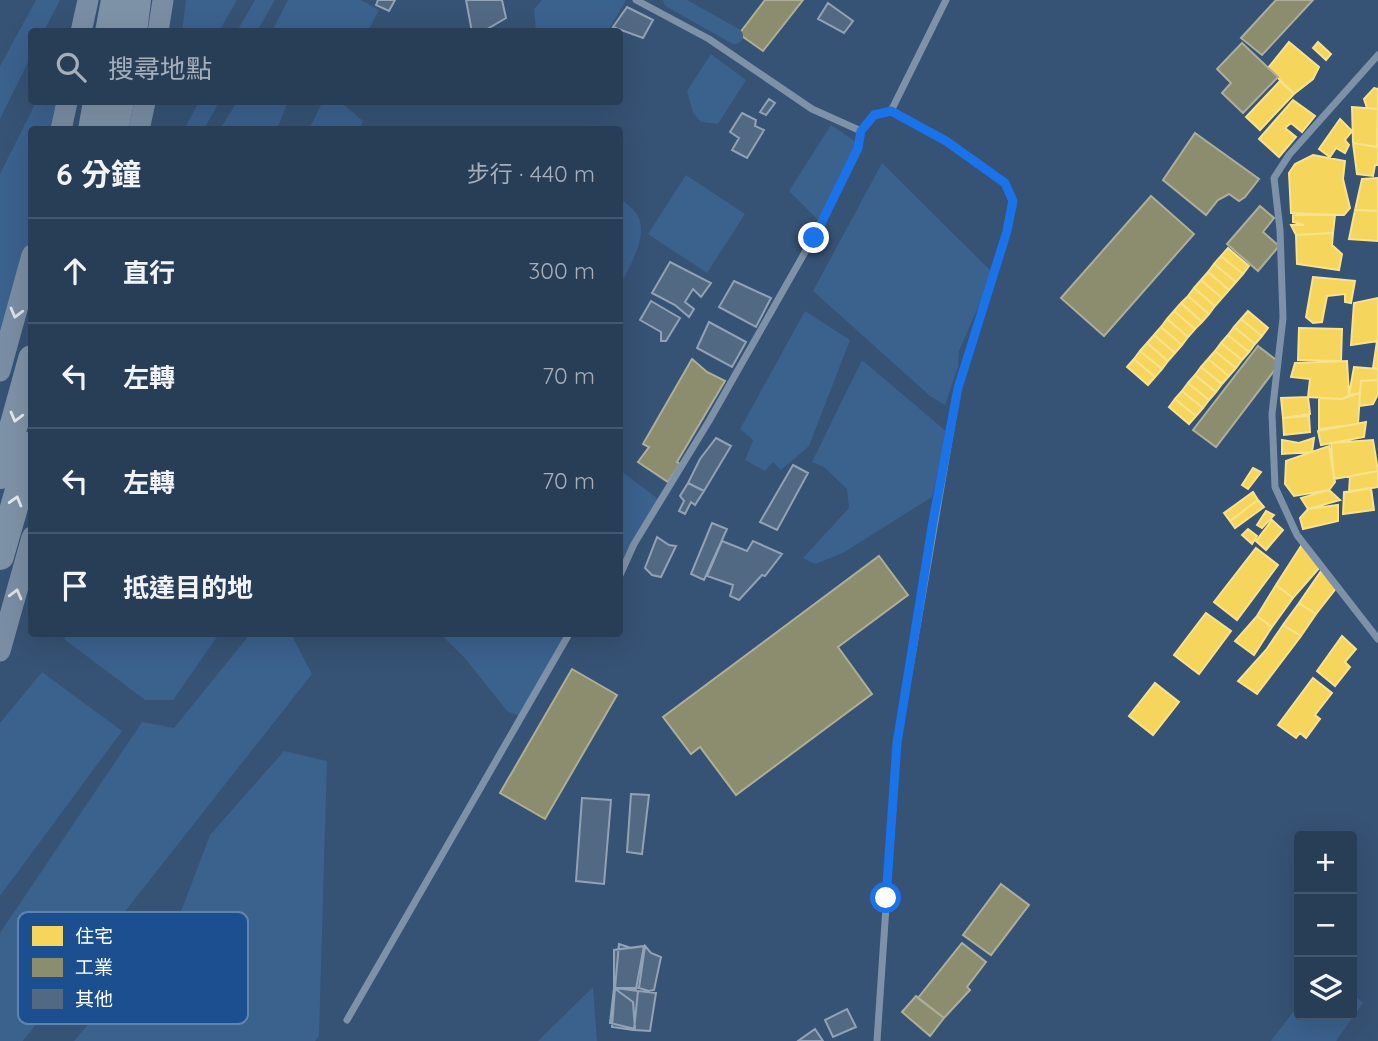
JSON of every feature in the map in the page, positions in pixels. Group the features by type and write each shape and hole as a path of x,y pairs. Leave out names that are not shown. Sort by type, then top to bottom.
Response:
{"highway":[{"path":"110,28 115,0"},
{"path":"134,28 137,0"},
{"path":"93,126 96,105"},
{"path":"115,126 119,105"},
{"path":"0,475 28,374"},
{"path":"0,556 28,460"}],"street":[{"path":"82,28 88,0"},
{"path":"159,28 163,0"},
{"path":"62,126 66,105"},
{"path":"140,126 144,105"},
{"path":"0,371 28,270"},
{"path":"0,651 28,551"}],"lane":[{"path":"636,0 709,39 812,109 861,131"},
{"path":"891,111 946,0"},
{"path":"1378,55 1289,155 1274,178 1280,230 1283,318 1272,414 1275,487 1297,535 1378,639"},
{"path":"623,568 634,544 709,421 814,238 858,148 861,131 874,115 891,111 946,141 1005,183 1013,201 1007,231 958,388 897,743 877,1041"},
{"path":"347,1020 567,637"}],"water":[{"path":"36,0 60,0 46,28 28,28 28,62 0,119 0,66"},
{"path":"186,0 237,0 221,28 182,28"},
{"path":"255,0 275,0 259,28 239,28"},
{"path":"288,0 361,0 379,10 370,28 274,28"},
{"path":"542,0 626,0 610,28 536,28 534,9"},
{"path":"711,54 746,80 718,124 701,122 693,113 687,91"},
{"path":"34,105 69,105 63,126 28,126 28,246 0,346 0,174"},
{"path":"197,105 217,105 206,126 186,126"},
{"path":"235,105 287,105 278,126 222,126"},
{"path":"321,105 344,105 363,121 360,126 310,126"},
{"path":"831,125 859,144 820,222 789,191"},
{"path":"882,163 993,273 959,351 958,367 945,405 930,396 813,291"},
{"path":"686,175 745,214 707,273 648,234"},
{"path":"623,201 640,221 640,240 623,280"},
{"path":"805,311 850,340 809,446 781,470 773,462 765,471 745,460 753,440 740,429"},
{"path":"862,360 947,432 932,497 843,553 815,564 803,558 849,508 847,489 824,467 812,462"},
{"path":"623,472 658,499 623,561"},
{"path":"217,637 173,700 145,700 64,639"},
{"path":"248,637 293,637 312,674 125,912 18,912 18,1024 36,1024 23,1041 0,1041 0,933 142,722 174,728"},
{"path":"443,637 570,637 524,718 507,711 464,657"},
{"path":"42,672 122,731 0,896 0,723"},
{"path":"284,751 327,761 319,1036 315,1041 74,1041 88,1024 248,1024 248,912 181,912 210,835"},
{"path":"593,987 597,1041 538,1041"},
{"path":"1357,998 1363,1003 1357,1011"},
{"path":"1294,1011 1294,1020 1351,1020 1336,1041 1271,1041"}],"building: 住宅":[{"path":"1289,42 1319,67 1313,79 1294,94 1268,68"},
{"path":"1318,42 1331,54 1326,60 1313,48"},
{"path":"1280,81 1294,94 1260,130 1246,117"},
{"path":"1374,88 1378,89 1378,109 1367,108 1364,99"},
{"path":"1293,100 1315,116 1302,132 1291,123 1285,128 1296,137 1279,157 1259,139"},
{"path":"1352,107 1378,109 1377,147 1353,143"},
{"path":"1340,119 1352,131 1345,140 1349,145 1345,153 1336,148 1330,157 1319,149"},
{"path":"1353,143 1377,147 1378,144 1378,165 1375,165 1373,176 1357,174"},
{"path":"1313,155 1345,161 1343,179 1350,208 1344,215 1291,213 1289,173 1295,164"},
{"path":"1378,178 1378,211 1355,210 1362,179"},
{"path":"1355,210 1378,211 1378,241 1349,239"},
{"path":"1293,215 1335,215 1333,233 1296,235 1291,225 1304,225 1293,222"},
{"path":"1333,233 1332,245 1342,254 1339,270 1297,264 1296,235"},
{"path":"1228,248 1249,266 1243,274 1221,256"},
{"path":"1221,256 1243,274 1236,282 1214,264"},
{"path":"1214,264 1236,282 1229,290 1208,272"},
{"path":"1208,272 1229,290 1222,298 1201,280"},
{"path":"1313,277 1355,281 1351,303 1345,302 1345,294 1327,296 1322,322 1313,323 1306,317"},
{"path":"1201,280 1222,298 1215,306 1194,288"},
{"path":"1194,288 1215,306 1209,314 1188,296"},
{"path":"1188,296 1209,314 1202,322 1181,303"},
{"path":"1378,298 1378,341 1351,345 1354,303"},
{"path":"1181,303 1202,322 1195,329 1174,311"},
{"path":"1174,311 1195,329 1188,337 1167,319"},
{"path":"1248,311 1268,328 1262,336 1241,319"},
{"path":"1167,319 1188,337 1182,345 1161,327"},
{"path":"1241,319 1262,336 1255,344 1234,327"},
{"path":"1161,327 1182,345 1175,353 1154,335"},
{"path":"1234,327 1255,344 1249,352 1228,335"},
{"path":"1299,328 1342,329 1341,361 1298,360"},
{"path":"1154,335 1175,353 1168,361 1147,343"},
{"path":"1228,335 1249,352 1242,360 1221,343"},
{"path":"1378,342 1378,369 1373,368"},
{"path":"1147,343 1168,361 1162,369 1140,351"},
{"path":"1221,343 1242,360 1236,368 1215,351"},
{"path":"1140,351 1162,369 1155,377 1134,359"},
{"path":"1215,351 1236,368 1229,376 1208,359"},
{"path":"1134,359 1155,377 1148,385 1127,367"},
{"path":"1208,359 1229,376 1222,384 1201,367"},
{"path":"1347,361 1349,395 1342,399 1308,397 1310,379 1291,377 1295,363"},
{"path":"1201,367 1222,384 1216,392 1195,375"},
{"path":"1354,367 1378,369 1378,380 1361,381 1360,393 1349,395"},
{"path":"1195,375 1216,392 1209,400 1188,383"},
{"path":"1378,380 1378,394 1373,404 1359,406 1361,381"},
{"path":"1188,383 1209,400 1203,408 1182,391"},
{"path":"1182,391 1203,408 1196,416 1175,399"},
{"path":"1360,393 1358,424 1319,429 1319,398 1342,399"},
{"path":"1308,397 1310,414 1283,418 1281,398"},
{"path":"1175,399 1196,416 1189,424 1169,407"},
{"path":"1309,416 1310,432 1284,435 1283,418"},
{"path":"1366,422 1364,437 1321,445 1318,431"},
{"path":"1314,438 1312,452 1282,454 1282,440 1299,443"},
{"path":"1373,440 1378,471 1334,479 1331,443"},
{"path":"1329,446 1335,482 1329,490 1294,496 1285,484 1286,461"},
{"path":"1253,468 1261,472 1248,489 1242,485"},
{"path":"1378,471 1378,487 1349,492 1350,476"},
{"path":"1371,488 1374,510 1343,514 1344,492"},
{"path":"1329,490 1340,500 1308,509 1301,498"},
{"path":"1253,492 1258,500 1230,521 1224,513"},
{"path":"1258,500 1264,507 1235,528 1230,521"},
{"path":"1338,505 1338,521 1303,529 1300,518 1308,509"},
{"path":"1266,511 1274,515 1262,528 1257,525"},
{"path":"1272,520 1283,530 1266,550 1256,541"},
{"path":"1248,529 1257,536 1252,544 1242,535"},
{"path":"1303,543 1321,566 1293,598 1276,585"},
{"path":"1256,548 1278,565 1237,620 1214,602"},
{"path":"1321,571 1337,587 1316,614 1299,603"},
{"path":"1276,585 1293,598 1272,627 1257,616"},
{"path":"1299,603 1316,614 1301,636 1283,625"},
{"path":"1206,613 1231,631 1199,674 1174,655"},
{"path":"1257,616 1272,627 1254,655 1235,641"},
{"path":"1283,625 1301,636 1257,694 1238,681 1266,650"},
{"path":"1342,636 1356,649 1345,662 1350,667 1335,686 1317,671"},
{"path":"1313,678 1332,693 1315,715 1320,719 1306,738 1300,733 1296,738 1278,725"},
{"path":"1155,683 1179,702 1153,735 1129,716"}],"building: 工業":[{"path":"765,0 803,0 763,51 739,34"},
{"path":"1276,0 1313,0 1262,55 1241,38"},
{"path":"1242,43 1278,77 1243,113 1222,93 1231,83 1217,69"},
{"path":"1195,133 1259,179 1245,197 1239,201 1229,194 1218,200 1206,215 1163,180"},
{"path":"1151,196 1194,234 1104,336 1061,298"},
{"path":"1260,206 1274,218 1263,232 1279,246 1258,271 1227,244"},
{"path":"1258,346 1280,363 1216,447 1193,430"},
{"path":"692,359 707,372 725,381 668,482 638,462 649,447 643,444"},
{"path":"879,556 908,595 838,647 872,694 736,795 700,747 691,754 663,717"},
{"path":"572,669 617,695 545,819 500,793"},
{"path":"1001,884 1029,905 991,955 963,935"},
{"path":"962,943 986,962 967,987 970,990 944,1018 918,998"},
{"path":"916,996 944,1018 930,1036 902,1012"}],"building: 其他":[{"path":"378,0 395,0 389,11 376,5"},
{"path":"466,0 502,0 506,18 489,28 471,28"},
{"path":"828,3 853,21 844,33 818,19"},
{"path":"627,7 653,20 643,38 623,31 623,28 613,27"},
{"path":"769,99 775,103 766,115 760,112"},
{"path":"742,113 756,120 755,126 764,130 747,158 732,150 739,138 730,132"},
{"path":"670,262 711,283 701,297 693,289 685,302 694,309 689,317 675,305 652,293"},
{"path":"734,281 771,298 756,327 719,307"},
{"path":"651,301 680,318 666,341 661,341 661,332 640,320"},
{"path":"709,322 746,342 732,367 697,348"},
{"path":"716,438 731,446 704,491 688,483 700,459"},
{"path":"793,465 808,473 777,530 760,522"},
{"path":"688,483 704,491 695,505 691,502 685,514 679,511 684,501 680,496"},
{"path":"712,523 727,529 704,580 691,574"},
{"path":"657,537 676,546 661,577 652,575 645,568"},
{"path":"722,541 747,551 753,541 782,554 765,576 762,575 739,600 730,596 733,585 707,576"},
{"path":"631,794 649,795 642,854 627,852"},
{"path":"582,798 611,800 604,884 576,881"},
{"path":"619,944 631,948 645,946 639,988 615,988"},
{"path":"644,946 636,989 614,988 614,950"},
{"path":"645,946 651,953 661,957 654,990 649,991 639,988"},
{"path":"614,988 633,1002 635,1029 610,1023"},
{"path":"615,988 638,991 634,1030 612,1027"},
{"path":"638,991 656,993 650,1031 634,1030"},
{"path":"847,1009 856,1027 833,1037 825,1020"},
{"path":"815,1029 823,1041 798,1041"}],"waterway":[{"path":"671,0 735,36"}],"route":[{"path":"814,238 858,148 861,131 874,115 891,111 946,141 1005,183 1013,201 1007,231 958,388 933,521 897,743 886,898"}]}
